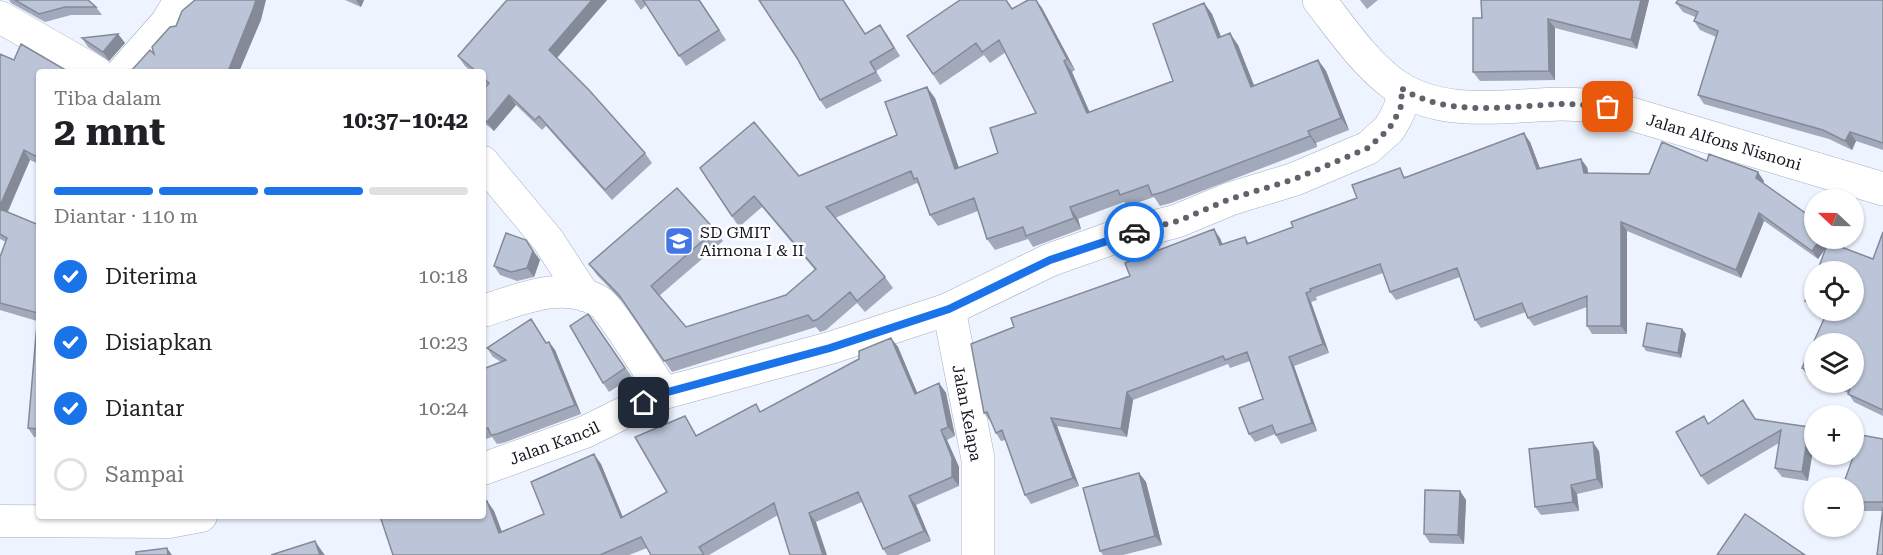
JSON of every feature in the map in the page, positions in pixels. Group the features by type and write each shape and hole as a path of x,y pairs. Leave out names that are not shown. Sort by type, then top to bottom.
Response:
{"street":[{"path":"126,69 167,22 180,0"},
{"name":"Jalan Alfons Nisnoni","path":"1319,0 1379,71 1401,88 1433,103 1454,107 1563,104 1608,107 1883,189"},
{"path":"0,17 91,69"},
{"name":"Jalan Kancil","path":"486,468 585,432 664,393 830,348 949,309 1050,260 1112,238 1178,221 1230,199 1295,179 1368,148 1389,129 1396,117 1402,104 1401,88"},
{"path":"486,166 548,240 584,295"},
{"path":"486,310 543,293 561,291 584,295 602,302 664,393"},
{"name":"Jalan Kelapa","path":"949,309 978,459 978,555"},
{"path":"0,521 169,522 185,519"}],"building":[{"path":"15,0 88,0 96,7 65,7 39,14"},
{"path":"195,0 256,0 229,69 133,69 150,50 154,54 152,47 170,27 176,26 182,11"},
{"path":"507,0 592,0 549,50 589,90 645,153 605,190 539,116 535,120 509,95 487,122 486,86 489,83 486,80 486,69 473,69 458,56"},
{"path":"643,0 699,0 719,30 679,56"},
{"path":"759,0 843,0 865,34 880,25 894,48 870,62 876,72 820,100 797,58"},
{"path":"960,0 1006,0 1012,9 1028,0 1036,0 1067,59 1064,61 1087,113 1173,81 1153,24 1204,3 1218,38 1230,33 1251,87 1318,60 1341,118 1308,131 1310,136 1163,192 1152,195 1148,185 1120,195 1118,190 1070,207 1074,218 1026,236 1023,227 987,239 974,198 930,215 917,178 914,179 911,171 826,207 885,277 857,301 850,292 813,321 808,315 664,361 619,295 589,264 677,188 715,230 651,286 686,327 786,295 816,269 754,196 732,216 700,168 754,122 799,176 897,135 885,102 927,87 955,169 998,153 990,128 1036,113 999,40 982,52 976,43 933,74 907,36"},
{"path":"1481,0 1641,0 1631,40 1548,19 1549,71 1473,72 1473,18 1482,18"},
{"path":"1678,0 1883,0 1883,143 1850,132 1845,141 1823,130 1698,95 1718,31 1694,21 1698,12 1676,3"},
{"path":"118,34 103,52 82,38"},
{"path":"21,44 64,69 36,69 36,156 24,150 0,206 0,54 14,60"},
{"path":"1524,133 1537,169 1581,159 1584,173 1649,174 1662,142 1707,161 1709,154 1758,172 1756,178 1804,212 1804,245 1759,213 1736,270 1621,222 1621,326 1587,326 1587,296 1528,318 1522,303 1475,320 1457,268 1390,292 1380,264 1310,289 1311,291 1306,293 1323,344 1289,357 1312,423 1276,435 1272,425 1249,434 1239,408 1263,399 1247,352 1225,360 1223,356 1127,392 1121,429 1051,418 1073,478 1025,495 1002,430 996,433 987,412 984,413 971,344 1014,327 1011,318 1130,276 1125,263 1214,229 1220,245 1245,237 1247,244 1293,227 1291,222 1357,198 1352,185 1400,168 1404,178"},
{"path":"0,209 36,224 36,312 0,303 0,257 7,238 0,234"},
{"path":"1883,232 1883,410 1848,394 1864,393 1864,333 1818,333 1823,321 1864,321 1864,261 1821,261 1825,249 1847,249 1873,259"},
{"path":"506,233 526,240 533,251 527,268 511,272 494,266"},
{"path":"588,314 625,368 603,383 570,326"},
{"path":"531,319 546,343 549,342 575,405 491,435 488,428 486,428 486,368 506,360 487,348"},
{"path":"1647,323 1682,329 1678,353 1643,346"},
{"path":"36,336 36,429 28,428"},
{"path":"891,338 915,394 939,383 948,427 941,430 952,458 952,477 909,496 924,531 883,549 858,492 809,513 823,555 790,555 774,503 699,547 704,555 651,555 641,537 600,555 393,555 381,519 486,519 487,501 499,533 544,514 531,482 594,454 621,518 667,492 635,437 685,416 696,436 756,404 760,412 859,359 859,351"},
{"path":"1743,400 1755,419 1804,426 1802,472 1775,468 1781,430 1701,476 1676,432 1704,416 1708,424"},
{"path":"1864,436 1883,439 1883,502 1864,502 1864,477 1846,477 1850,465 1864,465"},
{"path":"1593,442 1597,479 1571,485 1573,502 1535,507 1529,449"},
{"path":"1139,473 1155,536 1100,551 1083,488"},
{"path":"1425,490 1460,491 1458,535 1424,534"},
{"path":"1883,507 1883,555 1877,555"},
{"path":"1745,514 1805,555 1717,555"},
{"path":"315,541 320,555 271,555"},
{"path":"167,548 168,555 136,555 136,552"}],"way so far":[{"path":"1134,232 1178,221 1230,199 1295,179 1332,161 1368,148 1381,138 1396,117 1402,104 1401,88 1411,95 1433,103 1454,107 1563,104 1608,107"}],"place":[{"name":"SD GMIT Airnona I & II","path":"679,241"}],"route":[{"path":"644,403 664,393 830,348 949,309 1050,260 1134,232"}]}
